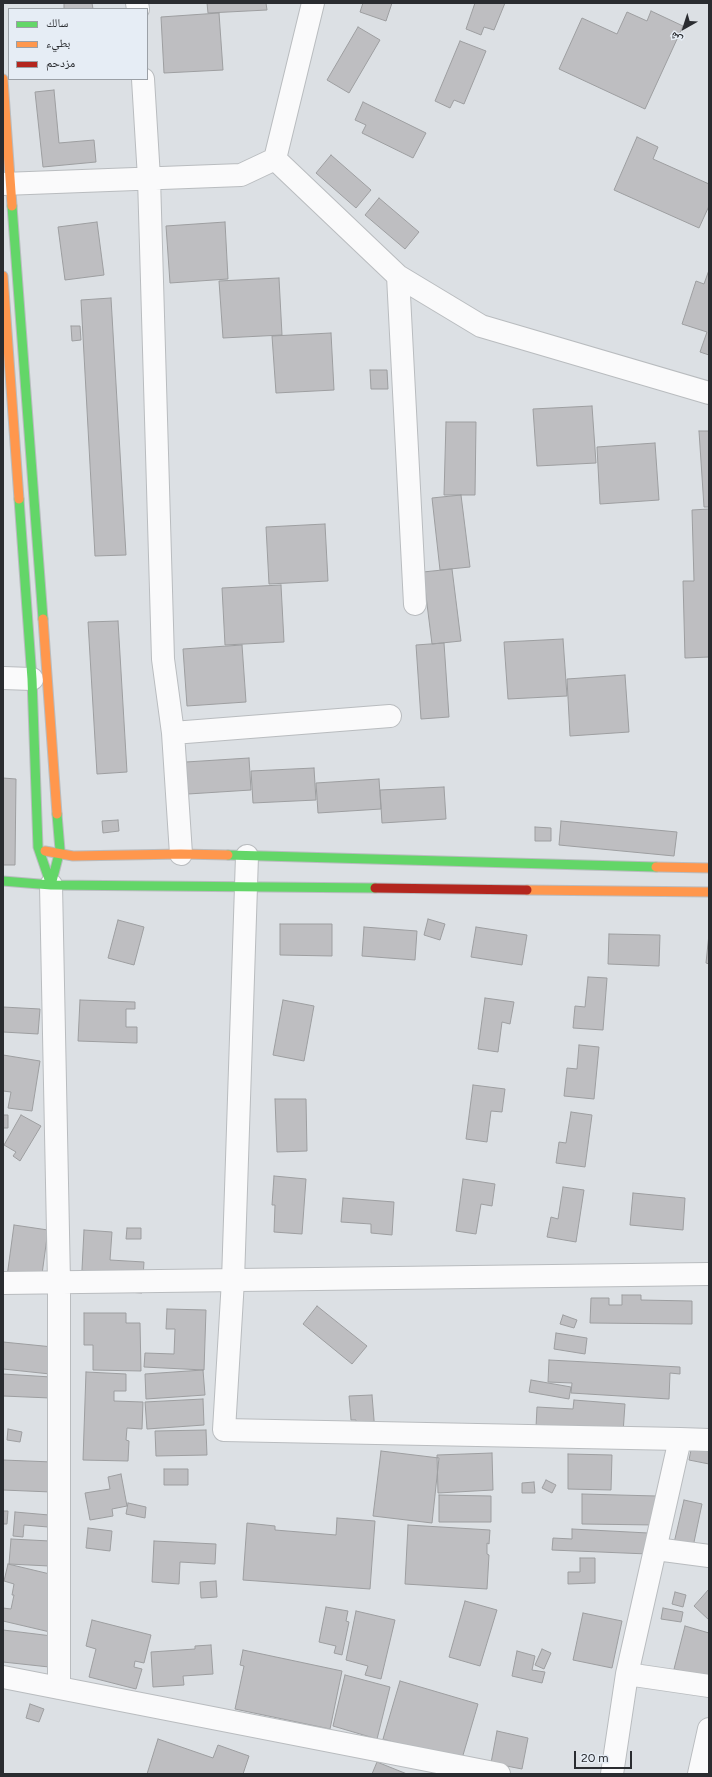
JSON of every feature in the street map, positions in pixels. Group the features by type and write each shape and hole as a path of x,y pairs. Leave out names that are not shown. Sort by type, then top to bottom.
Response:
{"street":[{"path":"276,159 313,3"},
{"path":"3,79 7,183 59,842 59,853 51,885 59,1282 59,1688"},
{"path":"143,80 149,178 163,659 173,733 181,854"},
{"path":"7,183 241,175 276,159"},
{"path":"276,159 398,276 481,326 709,393"},
{"path":"3,276 32,679 39,851 51,885"},
{"path":"398,276 414,604"},
{"path":"3,678 32,679"},
{"path":"173,733 390,716"},
{"path":"39,851 73,856 181,854 709,868"},
{"path":"247,856 233,1280 224,1430 709,1440"},
{"path":"3,881 51,885 709,892"},
{"path":"3,1282 709,1274"},
{"path":"612,1774 627,1674 680,1439"},
{"path":"656,1549 709,1556"},
{"path":"627,1674 709,1686"},
{"path":"3,1677 499,1774"},
{"path":"699,1774 709,1729"}],"building":[{"path":"64,3 92,3 93,8 64,8"},
{"path":"207,3 266,3 267,10 208,13"},
{"path":"363,3 392,3 386,21 360,12"},
{"path":"475,3 505,3 494,30 484,27 481,35 466,29"},
{"path":"651,11 683,26 645,109 559,69 582,18 617,34 627,12 647,21"},
{"path":"219,13 223,70 164,73 161,17"},
{"path":"358,27 380,40 349,93 327,80"},
{"path":"460,41 486,51 464,104 454,100 450,108 435,101"},
{"path":"54,90 59,143 94,140 96,162 43,167 35,92"},
{"path":"363,102 426,133 413,158 362,133 366,125 355,120"},
{"path":"637,137 658,147 653,159 709,184 709,206 699,228 614,190"},
{"path":"331,155 371,190 356,208 316,173"},
{"path":"379,198 419,232 405,249 365,215"},
{"path":"97,222 104,275 65,280 58,227"},
{"path":"225,222 228,279 170,283 166,226"},
{"path":"709,270 709,355 700,352 707,332 682,324 696,281 704,284"},
{"path":"279,278 282,335 223,338 219,281"},
{"path":"111,298 126,555 95,556 81,300"},
{"path":"71,326 80,326 81,340 72,341"},
{"path":"331,333 334,390 276,393 272,336"},
{"path":"370,370 387,370 388,389 371,389"},
{"path":"592,406 596,463 537,466 533,409"},
{"path":"446,422 476,422 475,495 444,495"},
{"path":"699,431 709,431 709,507 704,507"},
{"path":"655,443 659,500 600,504 597,447"},
{"path":"461,495 470,567 440,570 432,498"},
{"path":"709,509 709,657 685,658 683,581 694,581 692,510"},
{"path":"325,524 328,581 269,584 266,527"},
{"path":"452,569 461,641 432,644 423,572"},
{"path":"281,585 284,642 225,645 222,588"},
{"path":"118,621 127,772 97,774 88,622"},
{"path":"563,639 567,696 508,699 504,642"},
{"path":"444,643 449,717 421,719 416,645"},
{"path":"242,645 246,702 187,706 183,649"},
{"path":"625,675 629,732 570,736 567,679"},
{"path":"249,758 251,790 188,794 186,762"},
{"path":"314,768 316,800 253,803 251,771"},
{"path":"3,778 16,779 15,865 3,865"},
{"path":"379,779 381,809 318,813 316,783"},
{"path":"444,787 446,819 382,823 380,790"},
{"path":"118,820 119,831 103,833 102,821"},
{"path":"561,821 677,832 674,856 559,845"},
{"path":"535,827 551,828 551,841 535,841"},
{"path":"428,919 445,924 440,940 424,935"},
{"path":"118,920 144,927 134,965 108,958"},
{"path":"280,924 332,924 332,956 280,955"},
{"path":"364,927 417,931 415,960 362,956"},
{"path":"476,927 527,935 522,965 471,957"},
{"path":"609,934 660,935 659,966 608,964"},
{"path":"709,934 709,964 706,963"},
{"path":"588,977 607,978 603,1030 573,1028 575,1006 585,1007"},
{"path":"485,998 514,1002 510,1024 502,1022 498,1052 478,1049"},
{"path":"80,1000 135,1002 135,1009 126,1009 126,1027 137,1027 137,1043 78,1041"},
{"path":"283,1000 314,1006 304,1061 273,1055"},
{"path":"3,1007 40,1009 38,1034 3,1032"},
{"path":"579,1045 599,1047 594,1099 564,1096 567,1068 577,1069"},
{"path":"3,1055 40,1061 32,1111 8,1108 11,1092 3,1091"},
{"path":"473,1085 505,1089 502,1112 491,1111 487,1142 466,1139"},
{"path":"275,1099 306,1099 307,1151 277,1152"},
{"path":"571,1112 592,1115 585,1167 556,1163 559,1142 566,1143"},
{"path":"3,1115 8,1115 8,1128 3,1128"},
{"path":"21,1115 41,1126 20,1161 13,1156 16,1152 4,1145"},
{"path":"274,1176 306,1179 302,1234 274,1232 275,1205 272,1205"},
{"path":"463,1179 495,1184 492,1206 481,1204 476,1234 456,1231"},
{"path":"563,1187 584,1190 576,1242 547,1237 551,1217 558,1219"},
{"path":"633,1193 685,1198 683,1230 630,1225"},
{"path":"343,1198 394,1202 392,1235 371,1233 371,1224 341,1222"},
{"path":"14,1225 48,1230 40,1289 6,1284"},
{"path":"127,1228 141,1228 141,1239 126,1239"},
{"path":"84,1230 112,1232 110,1260 144,1262 142,1293 81,1289"},
{"path":"622,1295 641,1295 641,1300 692,1301 692,1324 590,1323 591,1298 609,1298 609,1305 622,1305"},
{"path":"317,1306 367,1346 352,1364 303,1324"},
{"path":"167,1309 206,1310 204,1370 144,1367 145,1353 174,1354 175,1329 166,1329"},
{"path":"84,1313 126,1313 126,1323 140,1323 141,1371 93,1370 93,1345 84,1345"},
{"path":"563,1315 577,1320 574,1328 560,1324"},
{"path":"556,1333 587,1338 585,1354 554,1349"},
{"path":"3,1342 53,1347 50,1374 3,1369"},
{"path":"549,1360 680,1367 680,1374 670,1373 669,1399 571,1393 572,1383 548,1382"},
{"path":"203,1370 205,1395 146,1399 145,1374"},
{"path":"86,1372 126,1374 126,1391 114,1391 114,1401 143,1402 142,1429 127,1428 126,1440 129,1441 128,1461 83,1460"},
{"path":"3,1374 51,1377 50,1398 3,1396"},
{"path":"531,1380 571,1387 569,1399 529,1392"},
{"path":"372,1395 375,1432 357,1433 356,1420 351,1420 349,1396"},
{"path":"203,1399 204,1425 147,1429 145,1402"},
{"path":"574,1400 625,1404 623,1433 536,1427 537,1407 573,1409"},
{"path":"8,1429 22,1432 20,1442 7,1440"},
{"path":"206,1430 207,1455 156,1456 155,1431"},
{"path":"692,1445 709,1449 709,1464 689,1460"},
{"path":"381,1451 439,1458 432,1523 373,1516"},
{"path":"492,1453 493,1490 438,1493 437,1455"},
{"path":"568,1454 612,1455 611,1490 568,1489"},
{"path":"3,1460 52,1462 51,1492 3,1490"},
{"path":"164,1469 188,1469 188,1485 164,1485"},
{"path":"121,1474 127,1506 112,1509 113,1516 90,1520 85,1493 110,1489 108,1477"},
{"path":"546,1480 556,1485 552,1493 542,1488"},
{"path":"534,1482 535,1493 522,1493 522,1483"},
{"path":"582,1494 656,1496 655,1525 582,1524"},
{"path":"439,1495 491,1496 491,1522 439,1522"},
{"path":"684,1500 702,1504 693,1547 674,1543"},
{"path":"128,1503 146,1507 145,1518 126,1514"},
{"path":"3,1511 8,1511 7,1524 3,1524"},
{"path":"15,1512 49,1515 48,1527 24,1525 23,1537 13,1536"},
{"path":"337,1518 375,1521 370,1589 243,1580 247,1523 275,1526 275,1530 336,1535"},
{"path":"408,1525 490,1530 489,1544 487,1543 487,1554 489,1555 487,1589 405,1584"},
{"path":"88,1528 112,1531 110,1551 86,1548"},
{"path":"572,1529 648,1533 648,1554 552,1550 553,1538 572,1539"},
{"path":"11,1539 50,1541 49,1566 9,1564"},
{"path":"154,1541 216,1544 215,1564 180,1562 179,1584 152,1582"},
{"path":"580,1558 595,1558 595,1583 568,1584 568,1572 580,1572"},
{"path":"8,1564 54,1575 48,1601 57,1603 50,1632 3,1621 3,1608 11,1609 14,1595 12,1595 14,1584 4,1581"},
{"path":"216,1581 217,1597 201,1598 200,1582"},
{"path":"709,1589 709,1620 694,1606"},
{"path":"675,1592 686,1595 683,1607 672,1604"},
{"path":"465,1601 497,1610 480,1666 449,1657"},
{"path":"326,1607 348,1611 346,1621 349,1622 342,1655 334,1653 336,1646 319,1642"},
{"path":"663,1608 683,1612 681,1622 661,1619"},
{"path":"356,1611 395,1620 381,1679 365,1675 368,1666 346,1660"},
{"path":"583,1613 622,1621 612,1668 573,1660"},
{"path":"92,1620 151,1635 144,1663 135,1661 134,1667 142,1669 136,1689 89,1677 96,1649 86,1646"},
{"path":"685,1626 709,1633 709,1678 674,1669"},
{"path":"3,1630 52,1636 49,1667 3,1662"},
{"path":"211,1645 213,1674 183,1676 184,1685 153,1687 151,1652 195,1649 195,1646"},
{"path":"542,1649 551,1653 544,1669 535,1665"},
{"path":"243,1650 342,1671 330,1729 235,1709 244,1666 240,1665"},
{"path":"517,1651 535,1656 532,1670 545,1672 542,1683 512,1676"},
{"path":"345,1675 390,1687 377,1739 333,1726"},
{"path":"400,1681 478,1704 461,1762 383,1739"},
{"path":"30,1704 44,1709 39,1722 26,1718"},
{"path":"497,1731 528,1738 522,1769 491,1763"},
{"path":"158,1739 213,1758 218,1745 249,1756 243,1774 147,1774"},
{"path":"377,1762 407,1774 372,1774"}],"traffic: fast":[{"path":"12,206 43,619"},
{"path":"19,499 32,679 38,847 51,885 60,850 57,814"},
{"path":"228,855 656,867"},
{"path":"3,881 51,885 375,888"}],"traffic: slow":[{"path":"3,79 12,206"},
{"path":"3,276 19,499"},
{"path":"43,619 57,814"},
{"path":"45,851 73,856 181,854 228,855"},
{"path":"656,867 709,868"},
{"path":"527,890 709,892"}],"traffic: jam":[{"path":"375,888 527,890"}]}
